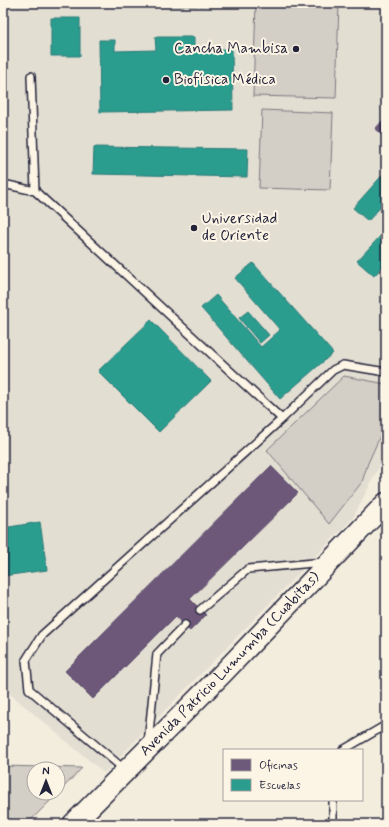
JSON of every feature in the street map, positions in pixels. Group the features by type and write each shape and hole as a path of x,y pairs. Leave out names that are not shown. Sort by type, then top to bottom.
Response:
{"main road":[{"name":"Avenida Patricio Lumumba (Cuabitas)","path":"73,824 332,561 386,503"}],"lane":[{"path":"32,76 35,192"},
{"path":"3,184 35,192 282,419"},
{"path":"125,770 29,689 26,660 42,635 282,419 333,370 343,365 386,372"},
{"path":"200,610 248,569 332,561"},
{"path":"147,748 157,654 185,625"},
{"path":"345,749 386,725"},
{"path":"333,801 333,824"}],"shaded area":[{"name":"Universidad de Oriente","path":"3,3 386,3 386,453 353,518 104,773 3,688"},
{"name":"Cancha Mambisa","path":"256,3 339,3 336,98 253,96"},
{"path":"262,110 333,113 330,190 259,188"},
{"path":"344,376 386,384 386,423 368,463 362,482 329,524 267,450"},
{"path":"3,766 26,767 26,801 50,801 27,824 3,824"},
{"path":"66,768 82,768 66,785"}],"building: Oficinas":[{"path":"386,117 386,139 375,129"},
{"path":"271,466 298,493 190,599 206,615 190,631 176,616 93,699 65,671"}],"building: Escuelas":[{"path":"86,3 233,3 233,6"},
{"path":"51,18 80,18 80,56 51,56"},
{"name":"Biofísica Médica","path":"155,37 194,37 194,50 232,49 233,110 100,112 99,40 115,40 115,51 156,50"},
{"path":"94,147 248,149 247,177 93,174"},
{"path":"386,171 386,201 368,221 353,208"},
{"path":"386,230 386,263 374,276 357,261"},
{"path":"253,263 333,353 280,399 201,308 216,295 261,347 280,330 235,278"},
{"path":"248,311 269,335 260,343 239,318"},
{"path":"151,320 211,381 159,432 98,371"},
{"path":"40,522 47,570 3,576 3,528"}],"place":[{"name":"Cancha Mambisa","path":"296,49"},
{"name":"Biofísica Médica","path":"166,80"},
{"name":"Universidad de Oriente","path":"194,228"}]}
